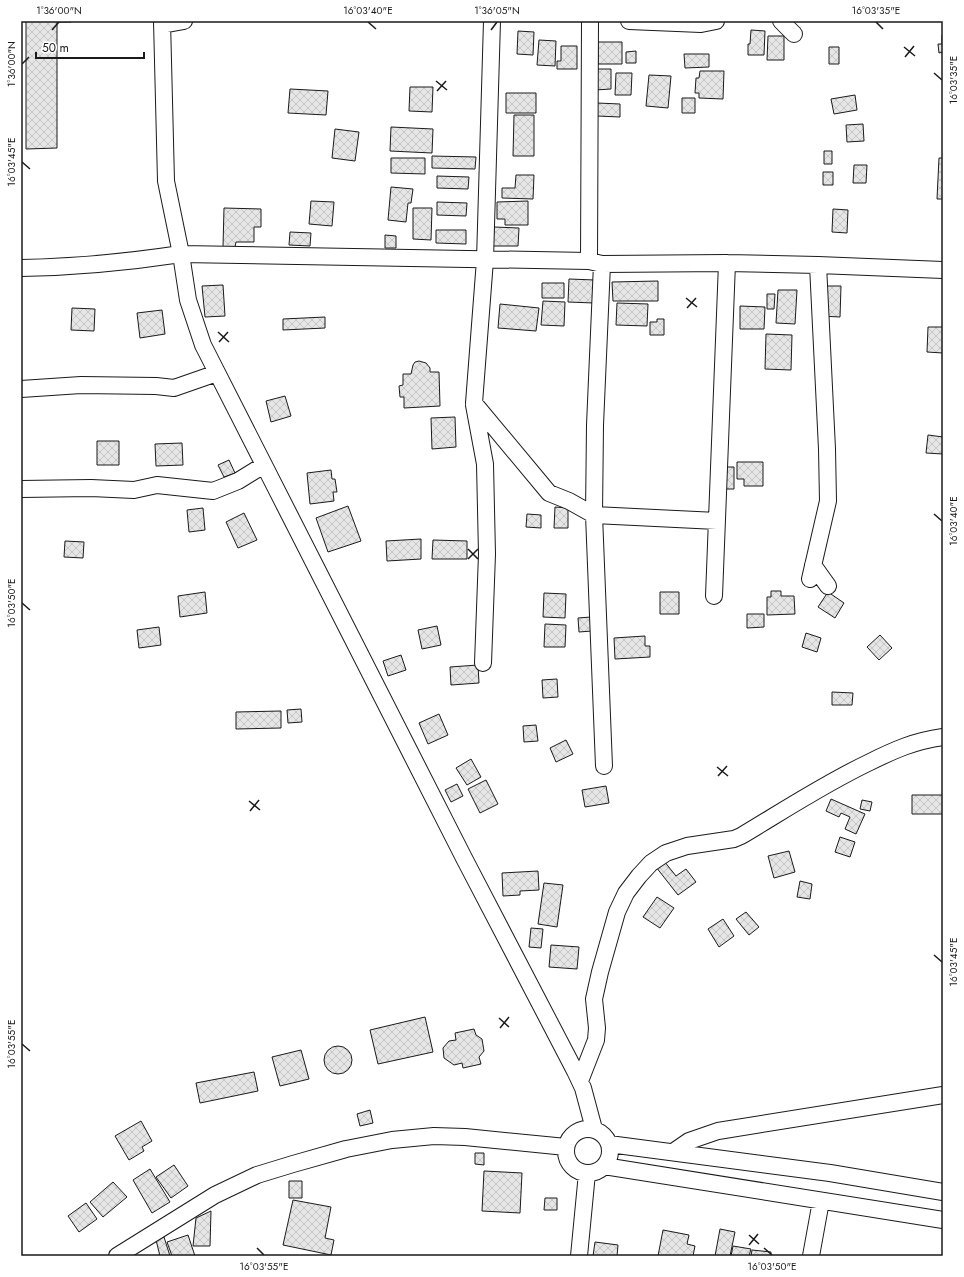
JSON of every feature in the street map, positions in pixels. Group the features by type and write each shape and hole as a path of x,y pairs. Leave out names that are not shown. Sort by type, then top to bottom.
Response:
{"street":[{"path":"184,21 162,23 166,181 181,254 188,300 202,345 465,860 580,1081 594,1129"},
{"path":"483,663 487,554 485,464 474,403 485,260 492,21"},
{"path":"590,21 596,263 594,515 604,766"},
{"path":"629,21 701,24 716,21"},
{"path":"781,21 794,34"},
{"path":"21,268 61,267 135,261 181,254 596,263 726,263 943,270"},
{"path":"714,596 726,263"},
{"path":"818,265 827,449 828,501 812,572 828,586"},
{"path":"21,389 81,385 156,386 174,388 217,373"},
{"path":"474,403 549,493 569,501 594,515 717,521"},
{"path":"21,489 91,488 134,490 157,485 213,491 238,481 264,465"},
{"path":"580,1081 596,1040 594,999 617,912 626,893 639,876 651,864 666,853 687,846 734,839 741,836 840,776 902,747 928,739 943,737"},
{"path":"673,1152 689,1141 718,1131 943,1095"},
{"path":"594,1129 601,1132 609,1144 610,1156 604,1166 596,1171 587,1173 578,1171 571,1165 566,1157 568,1140 579,1130 594,1129"},
{"path":"117,1256 215,1195 257,1175 346,1150 392,1140 434,1136 465,1137 566,1147"},
{"path":"609,1144 830,1173 943,1192"},
{"path":"604,1166 943,1220"},
{"path":"578,1256 587,1173"},
{"path":"812,1256 821,1200"}],"building":[{"path":"26,21 71,21 57,22 57,148 26,149"},
{"path":"751,30 765,31 764,55 748,55 748,44 750,44"},
{"path":"518,31 534,32 533,55 517,54"},
{"path":"942,35 943,52 939,53 938,44 942,44"},
{"path":"768,36 784,36 784,60 767,60"},
{"path":"539,40 556,41 555,66 537,65"},
{"path":"598,42 622,42 622,64 598,64"},
{"path":"561,46 577,46 577,69 557,69 557,61 561,61"},
{"path":"829,47 839,47 839,64 829,64"},
{"path":"636,51 636,63 626,63 626,52"},
{"path":"684,54 709,54 709,67 685,68"},
{"path":"595,69 611,69 611,89 595,90"},
{"path":"700,71 724,71 723,99 699,98 699,93 695,93 696,78 699,78"},
{"path":"616,73 632,73 631,95 615,95"},
{"path":"649,75 671,76 668,108 646,106"},
{"path":"410,87 433,87 432,112 409,111"},
{"path":"290,89 328,91 326,115 288,113"},
{"path":"506,93 536,93 536,113 506,113"},
{"path":"855,95 857,110 834,114 831,99"},
{"path":"682,98 695,98 695,113 682,113"},
{"path":"597,103 620,104 620,117 597,116"},
{"path":"514,115 534,115 534,156 513,156"},
{"path":"863,124 864,141 847,142 846,125"},
{"path":"391,127 433,129 432,153 390,151"},
{"path":"335,129 359,132 355,161 332,158"},
{"path":"824,151 832,151 832,164 824,164"},
{"path":"432,156 476,157 475,169 432,168"},
{"path":"391,158 425,158 425,174 391,173"},
{"path":"939,158 943,158 943,199 937,199"},
{"path":"854,165 867,165 866,183 853,183"},
{"path":"823,172 833,172 833,185 823,185"},
{"path":"516,175 534,175 533,199 502,198 502,188 515,188"},
{"path":"437,176 469,177 468,189 437,188"},
{"path":"391,187 413,189 411,203 408,203 406,222 388,220"},
{"path":"311,201 334,202 332,226 309,224"},
{"path":"528,201 528,225 505,225 505,219 497,219 497,202"},
{"path":"437,202 467,203 466,216 437,215"},
{"path":"224,208 261,209 261,227 254,227 254,242 236,242 235,247 223,247"},
{"path":"413,208 432,208 431,240 413,239"},
{"path":"833,209 848,210 847,233 832,232"},
{"path":"494,227 519,228 518,246 493,246"},
{"path":"436,230 466,230 466,244 436,243"},
{"path":"290,232 311,233 310,246 289,245"},
{"path":"385,235 396,236 396,248 385,248"},
{"path":"569,279 595,280 594,303 568,302"},
{"path":"658,281 658,301 613,301 612,282"},
{"path":"542,283 564,283 564,298 542,298"},
{"path":"223,285 225,316 205,317 202,286"},
{"path":"822,286 841,286 840,317 821,316"},
{"path":"778,290 797,290 795,324 776,323"},
{"path":"767,294 775,294 774,309 767,309"},
{"path":"543,301 565,302 564,326 541,325"},
{"path":"617,303 648,304 647,326 616,325"},
{"path":"500,304 539,308 536,331 498,328"},
{"path":"740,306 765,307 764,329 740,329"},
{"path":"72,308 95,309 94,331 71,330"},
{"path":"162,310 165,334 140,338 137,313"},
{"path":"325,317 325,328 283,330 283,319"},
{"path":"657,319 664,319 664,335 650,335 650,322 657,322"},
{"path":"928,327 943,327 943,353 927,352"},
{"path":"766,334 792,335 791,370 765,369"},
{"path":"419,361 426,363 430,368 430,372 439,372 440,406 404,408 404,397 400,397 399,386 403,385 403,374 411,374 413,365 415,362"},
{"path":"285,396 291,416 271,422 266,401"},
{"path":"455,417 456,447 432,449 431,418"},
{"path":"928,435 943,437 943,454 926,453"},
{"path":"97,441 119,441 119,465 97,465"},
{"path":"182,443 183,465 156,466 155,444"},
{"path":"229,460 235,473 224,477 218,465"},
{"path":"737,462 763,462 763,486 744,486 744,479 737,479"},
{"path":"721,467 734,467 734,489 721,489"},
{"path":"331,470 332,479 335,479 337,492 333,492 334,501 310,504 307,473"},
{"path":"348,506 361,541 328,552 316,518"},
{"path":"555,507 568,508 568,528 554,528"},
{"path":"203,508 205,530 189,532 187,510"},
{"path":"244,513 257,540 238,548 226,522"},
{"path":"527,514 541,515 541,528 526,527"},
{"path":"421,539 421,559 387,561 386,541"},
{"path":"433,540 467,541 467,559 432,559"},
{"path":"65,541 84,542 83,558 64,557"},
{"path":"771,591 781,591 781,596 794,596 795,614 767,615 767,597 771,597"},
{"path":"205,592 207,613 180,617 178,596"},
{"path":"660,592 679,592 679,614 660,614"},
{"path":"828,592 844,603 835,618 818,607"},
{"path":"544,593 566,594 565,618 543,617"},
{"path":"747,614 764,614 764,627 747,628"},
{"path":"591,617 592,631 579,632 578,618"},
{"path":"545,624 566,625 565,647 544,647"},
{"path":"437,626 441,645 422,649 418,630"},
{"path":"159,627 161,645 139,648 137,630"},
{"path":"806,633 821,638 817,652 802,647"},
{"path":"880,635 892,648 879,660 867,647"},
{"path":"645,636 645,646 650,646 650,657 615,659 614,638"},
{"path":"401,655 406,670 388,676 383,661"},
{"path":"478,665 479,683 451,685 450,667"},
{"path":"557,679 558,697 543,698 542,680"},
{"path":"832,692 853,693 852,705 832,705"},
{"path":"301,709 302,722 288,723 287,710"},
{"path":"281,711 281,728 236,729 236,712"},
{"path":"439,714 448,735 428,744 419,723"},
{"path":"536,725 538,741 524,742 523,726"},
{"path":"566,740 573,754 556,762 550,748"},
{"path":"471,759 481,777 467,785 456,768"},
{"path":"486,780 498,804 480,813 468,789"},
{"path":"457,784 463,796 451,802 445,790"},
{"path":"606,786 609,803 585,807 582,790"},
{"path":"912,795 943,795 943,814 912,814"},
{"path":"831,799 865,814 856,834 845,829 850,817 841,813 839,817 826,811"},
{"path":"862,800 872,802 870,811 860,809"},
{"path":"840,837 855,842 850,857 835,852"},
{"path":"789,851 795,872 774,878 768,856"},
{"path":"664,861 676,876 686,869 696,882 678,895 656,867"},
{"path":"538,871 539,890 520,891 520,895 503,896 502,873"},
{"path":"800,881 812,884 810,899 797,897"},
{"path":"544,883 563,885 557,927 538,924"},
{"path":"657,897 674,908 660,928 643,917"},
{"path":"746,912 759,927 749,935 736,919"},
{"path":"723,919 734,936 719,947 708,929"},
{"path":"531,928 543,929 541,948 529,947"},
{"path":"551,945 579,947 577,969 549,967"},
{"path":"425,1017 433,1052 378,1064 370,1030"},
{"path":"474,1029 476,1035 482,1039 484,1051 479,1057 481,1064 463,1068 462,1063 454,1065 444,1058 443,1048 449,1041 456,1040 455,1033"},
{"path":"338,1046 348,1050 352,1060 348,1070 338,1074 328,1070 324,1060 328,1050"},
{"path":"301,1050 309,1079 280,1086 272,1057"},
{"path":"254,1072 258,1091 200,1103 196,1083"},
{"path":"370,1110 373,1123 360,1126 357,1114"},
{"path":"141,1121 152,1141 142,1147 144,1151 129,1160 115,1136"},
{"path":"475,1153 484,1153 484,1165 475,1164"},
{"path":"174,1165 188,1186 171,1198 156,1177"},
{"path":"150,1169 170,1202 152,1213 133,1180"},
{"path":"484,1171 522,1173 520,1213 482,1211"},
{"path":"289,1181 302,1181 302,1198 289,1198"},
{"path":"113,1182 127,1197 103,1217 90,1202"},
{"path":"545,1198 557,1198 557,1210 544,1210"},
{"path":"293,1200 331,1207 325,1238 334,1240 331,1255 283,1245"},
{"path":"86,1203 97,1219 79,1232 68,1216"},
{"path":"211,1211 210,1246 193,1246 196,1218"},
{"path":"720,1229 735,1232 730,1256 715,1256"},
{"path":"663,1230 689,1235 687,1244 695,1246 693,1256 658,1256"},
{"path":"188,1235 195,1256 172,1256 167,1242"},
{"path":"164,1237 170,1256 160,1256 156,1240"},
{"path":"595,1242 618,1245 617,1256 593,1256"},
{"path":"733,1246 751,1249 749,1256 731,1256"},
{"path":"752,1250 771,1252 771,1256 751,1256"}]}
